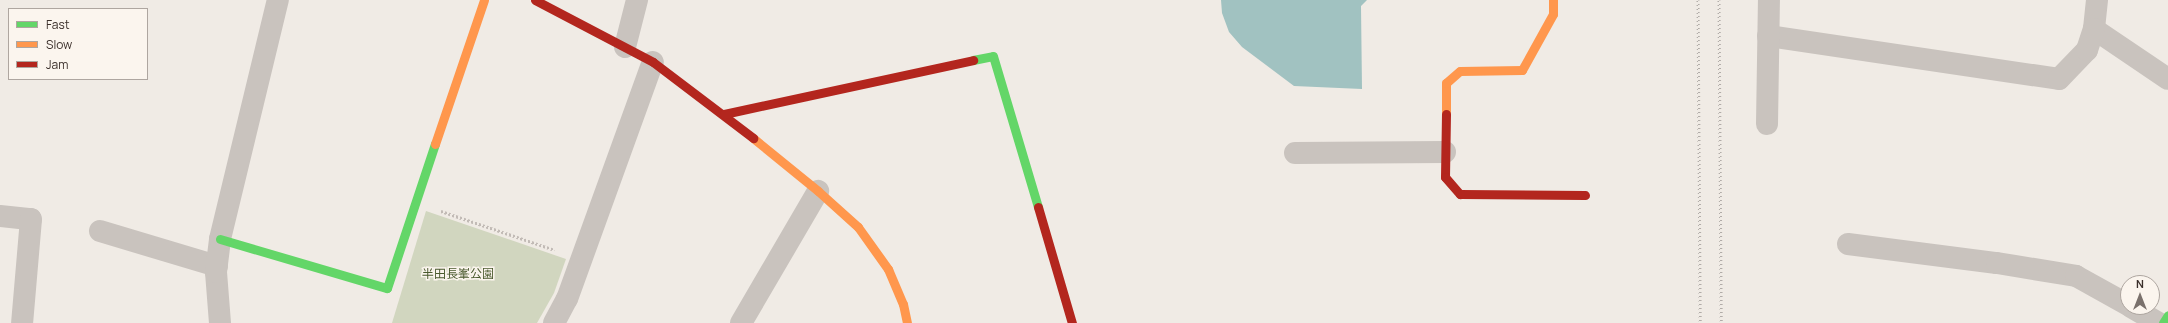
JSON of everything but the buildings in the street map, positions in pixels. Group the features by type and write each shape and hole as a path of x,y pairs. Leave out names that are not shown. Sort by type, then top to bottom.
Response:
{"street":[{"path":"220,323 217,266 220,239 278,0"},
{"path":"220,239 386,288 484,0"},
{"path":"534,0 653,62 724,114 818,191 858,227 888,269 903,304 907,323"},
{"path":"625,47 637,0"},
{"path":"1553,0 1553,14 1522,70 1460,71 1446,83 1445,177 1460,194 1585,195"},
{"path":"1767,124 1769,0"},
{"path":"1768,36 2059,79 2087,50 2094,29 2097,0"},
{"path":"2094,29 2168,78"},
{"path":"724,114 993,56 1072,323"},
{"path":"554,323 567,299 653,62"},
{"path":"1295,153 1445,152"},
{"path":"741,323 818,191"},
{"path":"0,216 31,218 22,323"},
{"path":"100,232 217,266"},
{"path":"1848,244 1997,263 2076,276 2120,301"},
{"path":"2145,315 2159,323"},
{"path":"2163,323 2168,315"}],"path":[{"path":"416,203 582,259"}],"green space":[{"name":"半田長峯公園","path":"426,211 566,259 554,293 537,323 392,323"}],"water":[{"path":"1221,0 1367,0 1361,6 1362,89 1294,86 1242,47 1229,32 1222,13"}],"railway":[{"path":"1698,0 1700,323"},
{"path":"1719,0 1721,323"}],"traffic: fast":[{"path":"973,60 993,56 1038,207"},
{"path":"220,239 387,288 435,144"},
{"path":"2163,323 2168,315"}],"traffic: slow":[{"path":"435,144 484,0"},
{"path":"1446,114 1446,83 1460,71 1522,70 1553,14 1553,0"},
{"path":"753,138 818,191 858,227 888,269 903,304 907,323"}],"traffic: jam":[{"path":"535,0 653,62 753,138"},
{"path":"724,114 973,60"},
{"path":"1446,114 1445,177 1460,194 1585,195"},
{"path":"1038,207 1072,323"}]}
